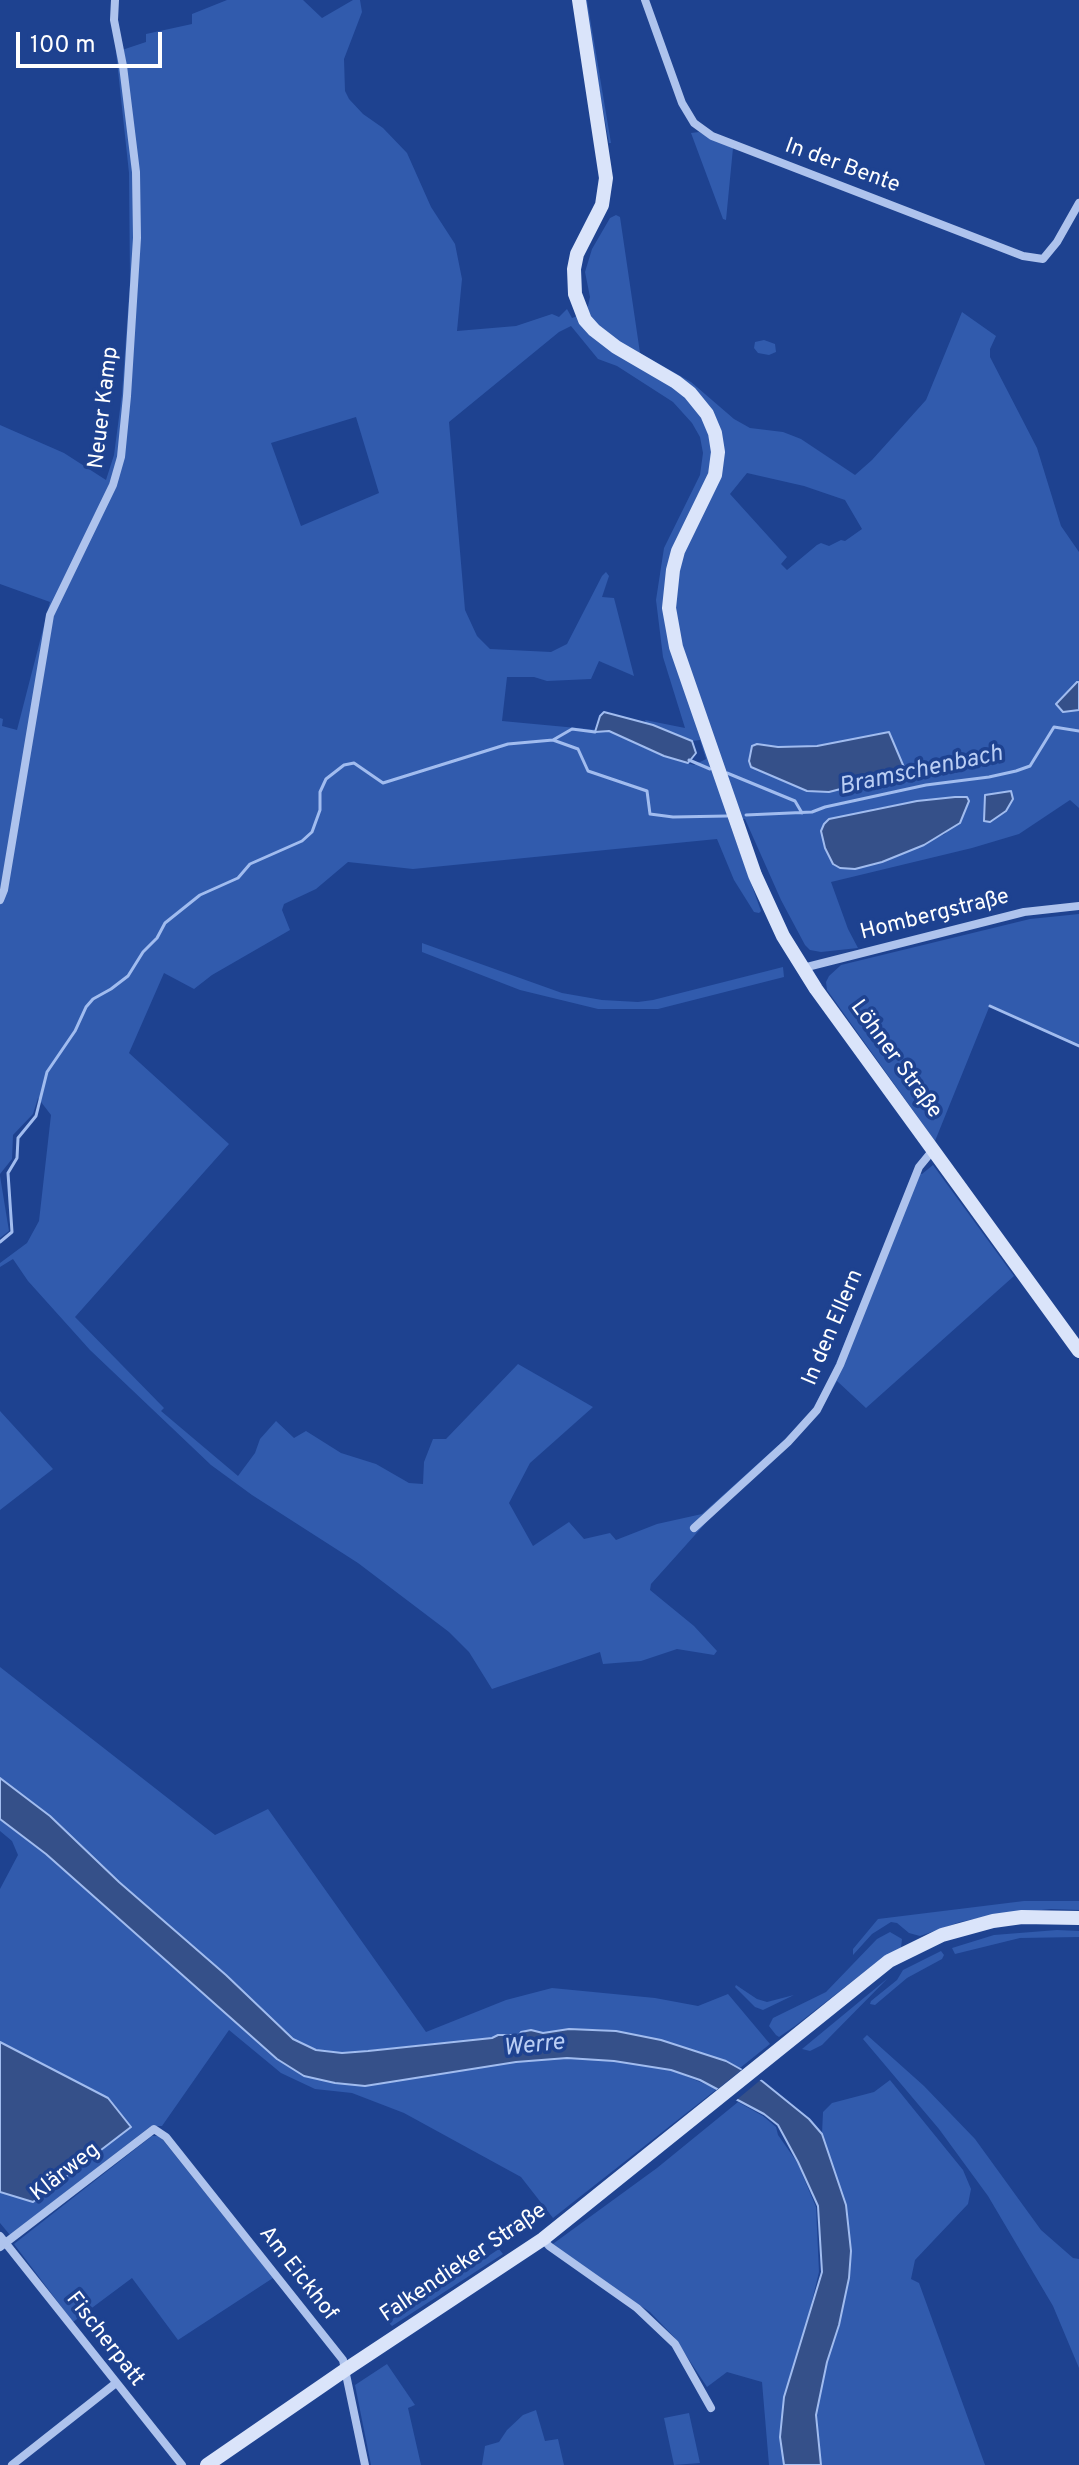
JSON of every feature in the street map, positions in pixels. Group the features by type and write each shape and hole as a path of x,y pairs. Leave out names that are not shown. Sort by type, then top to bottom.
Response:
{"main road":[{"name":"Löhner Straße","path":"579,0 606,178 602,205 577,254 574,284 585,320 603,338 690,393 707,414 715,433 718,452 715,475 678,551 669,608 676,647 759,884 802,968 1079,1351"},
{"name":"Falkendieker Straße","path":"207,2465 543,2239 889,1961 942,1935 993,1921 1022,1917 1079,1918"}],"street":[{"name":"Neuer Kamp","path":"0,900 50,615 113,485 121,457 129,381 137,238 136,172 114,20 115,0"},
{"name":"In der Bente","path":"645,0 682,103 694,123 712,136 1023,256 1043,259 1057,242 1079,203"},
{"name":"Hombergstraße","path":"802,968 1024,912 1079,906"},
{"name":"In den Ellern","path":"694,1528 788,1442 817,1410 840,1365 919,1167 933,1150"},
{"name":"Klärweg","path":"2,2242 154,2129"},
{"name":"Am Eickhof","path":"154,2129 166,2137 343,2360 365,2465"},
{"path":"543,2239 637,2308 675,2344 711,2408"},
{"name":"Fischerpatt","path":"2,2242 182,2465"},
{"path":"12,2465 116,2383"}],"shaded area":[{"path":"227,0 303,0 322,18 353,0 360,0 362,12 344,59 345,91 363,114 383,128 407,153 431,207 455,244 462,279 457,331 516,326 552,314 559,317 567,309 572,318 575,317 588,306 590,297 585,272 592,249 610,218 616,215 620,217 640,353 691,382 734,419 750,428 783,432 801,439 855,475 926,400 962,312 996,336 990,357 1037,448 1061,526 1079,552 1079,682 1059,700 1070,709 1079,710 1079,808 1070,800 1019,834 831,882 858,948 821,952 810,950 805,945 745,819 728,819 761,911 759,913 754,912 734,880 717,839 413,869 348,862 316,889 284,904 282,910 290,930 212,975 194,989 164,973 129,1053 229,1144 75,1317 164,1408 161,1411 238,1476 255,1453 260,1439 276,1421 294,1438 306,1431 341,1453 376,1464 409,1483 423,1484 424,1462 433,1439 446,1439 518,1364 593,1407 530,1463 509,1503 533,1546 569,1522 584,1539 610,1533 616,1540 657,1524 702,1514 792,1433 811,1412 831,1376 914,1172 922,1174 933,1165 1014,1276 866,1408 837,1381 822,1408 712,1516 651,1584 650,1590 694,1626 717,1651 714,1655 677,1649 641,1661 603,1664 600,1652 492,1689 469,1652 449,1632 358,1563 211,1465 90,1350 28,1281 13,1259 0,1267 0,1263 27,1243 39,1221 51,1115 38,1098 33,1114 13,1135 12,1159 0,1174 0,718 3,719 2,726 17,730 50,602 0,584 0,425 64,453 106,480 114,455 122,394 130,282 129,173 116,52 146,42 146,34 192,24 192,14","holes":["571,326 598,359 617,366 673,402 700,437 703,453 700,475 664,548 656,600 663,657 685,728 645,720 692,741 700,740 706,759 694,765 664,756 609,731 502,721 507,677 534,677 547,681 591,679 599,661 634,676 614,598 602,597 609,576 606,572 567,644 551,652 490,649 477,636 465,610 449,422 559,332","356,417 379,493 301,526 271,443","747,473 804,486 845,500 862,529 845,541 829,546 817,545 787,570 781,564 787,557 730,494","889,732 905,772 829,792 807,791 751,767 757,744 817,746","967,797 945,834 882,862 855,869 872,809 917,801"]},
{"path":"583,0 587,0 611,143 609,143"},
{"path":"699,132 733,148 726,220 723,219 691,133"},
{"path":"764,340 775,344 776,352 769,355 758,353 754,348 755,342"},
{"path":"1079,914 1079,1044 990,1005 935,1141 827,990 829,976 841,965 1030,919"},
{"path":"422,943 562,993 602,1000 653,1000 783,967 784,977 658,1009 598,1009 520,990 422,952"},
{"path":"0,1176 9,1231 0,1238"},
{"path":"0,1411 53,1469 0,1510"},
{"path":"0,1667 215,1835 268,1809 426,2032 506,2000 552,1988 655,1998 698,2006 728,1994 770,2044 740,2068 726,2061 616,2031 596,2029 498,2035 342,2053 316,2050 293,2039 50,1816 0,1778"},
{"path":"0,1819 46,1854 277,2059 304,2076 365,2086 516,2062 567,2058 614,2061 671,2070 717,2089 553,2218 521,2177 404,2113 352,2093 315,2089 281,2073 229,2030 162,2126 151,2126 10,2235 0,2223 0,2192 33,2202 108,2098 0,2042 0,1889 18,1855 12,1841 0,1831"},
{"path":"1024,1901 1079,1901 1079,1910 1051,1909 993,1915 920,1936 891,1922 872,1934 853,1955 853,1949 878,1919"},
{"path":"1079,1931 1079,1937 1020,1938 955,1954 952,1948 994,1935"},
{"path":"890,1932 902,1939 901,1948 877,1962 795,2026 779,2037 776,2035 769,2026 773,2018 826,1992 877,1939"},
{"path":"941,1951 944,1955 942,1959 907,1978 875,2005 870,2004 897,1980 903,1970"},
{"path":"888,1978 822,2045 810,2051 802,2049"},
{"path":"736,1985 767,2002 794,1995 763,2010 755,2007"},
{"path":"867,2035 924,2086 975,2139 1041,2230 1073,2258 1079,2259 1079,2368 1053,2306 988,2196 939,2129 863,2039"},
{"path":"890,2080 963,2170 971,2189 968,2204 915,2260 911,2279 919,2283 985,2465 821,2465 816,2416 849,2279 851,2252 846,2205 822,2134 823,2112 832,2103 874,2092"},
{"path":"738,2102 776,2127 778,2135 797,2162 816,2207 819,2272 784,2397 780,2437 784,2465 769,2465 762,2382 727,2372 707,2387 674,2337 650,2312 550,2246 657,2168"},
{"path":"152,2136 163,2140 273,2278 178,2340 132,2278 73,2322 14,2244"},
{"path":"499,2249 503,2254 392,2326 388,2322"},
{"path":"387,2364 415,2405 408,2408 421,2465 371,2465 355,2385"},
{"path":"536,2410 545,2441 558,2439 564,2465 482,2465 485,2446 499,2442 523,2415"},
{"path":"689,2413 700,2463 674,2465 664,2418"}],"water":[{"path":"1077,682 1079,710 1063,712 1056,704"},
{"path":"604,712 653,725 692,741 696,753 688,763 664,756 609,731 595,732"},
{"path":"889,732 906,772 829,792 807,791 751,767 749,761 752,746 757,744 817,746"},
{"path":"1011,791 1013,799 1006,811 990,822 984,821 985,795"},
{"path":"967,797 969,801 960,823 924,845 882,862 855,869 840,868 833,864 825,848 821,831 829,819 917,801"},
{"name":"Werre","path":"0,1778 50,1816 293,2039 316,2050 342,2053 368,2051 519,2035 531,2030 543,2033 569,2029 616,2031 661,2040 726,2061 762,2081 809,2119 822,2134 846,2205 851,2251 839,2325 827,2362 816,2415 821,2465 784,2465 780,2437 784,2397 822,2272 818,2206 778,2125 764,2114 700,2080 671,2070 614,2061 567,2058 516,2062 365,2086 304,2076 277,2059 46,1854 0,1819"},
{"path":"0,2042 108,2098 131,2127 33,2202 0,2192"}],"pier":[{"path":"745,2067 763,2078 734,2102 714,2092"}],"waterway":[{"name":"Bramschenbach","path":"746,815 812,812 926,785 1016,771 1030,766 1054,727 1079,731"},
{"path":"553,740 572,729 595,732"},
{"name":"Bramschenbach","path":"0,1242 12,1232 8,1173 17,1158 18,1138 36,1116 47,1072 75,1031 86,1007 128,976 165,923 200,895 238,878 250,864 302,841 312,832 320,810 320,792 326,779 344,765 354,763 383,783 508,744 553,740 578,749 588,771 647,791 650,814 673,817 727,816"},
{"path":"689,760 710,769"},
{"path":"727,773 795,801 802,813"},
{"path":"990,1006 1079,1046"}]}
